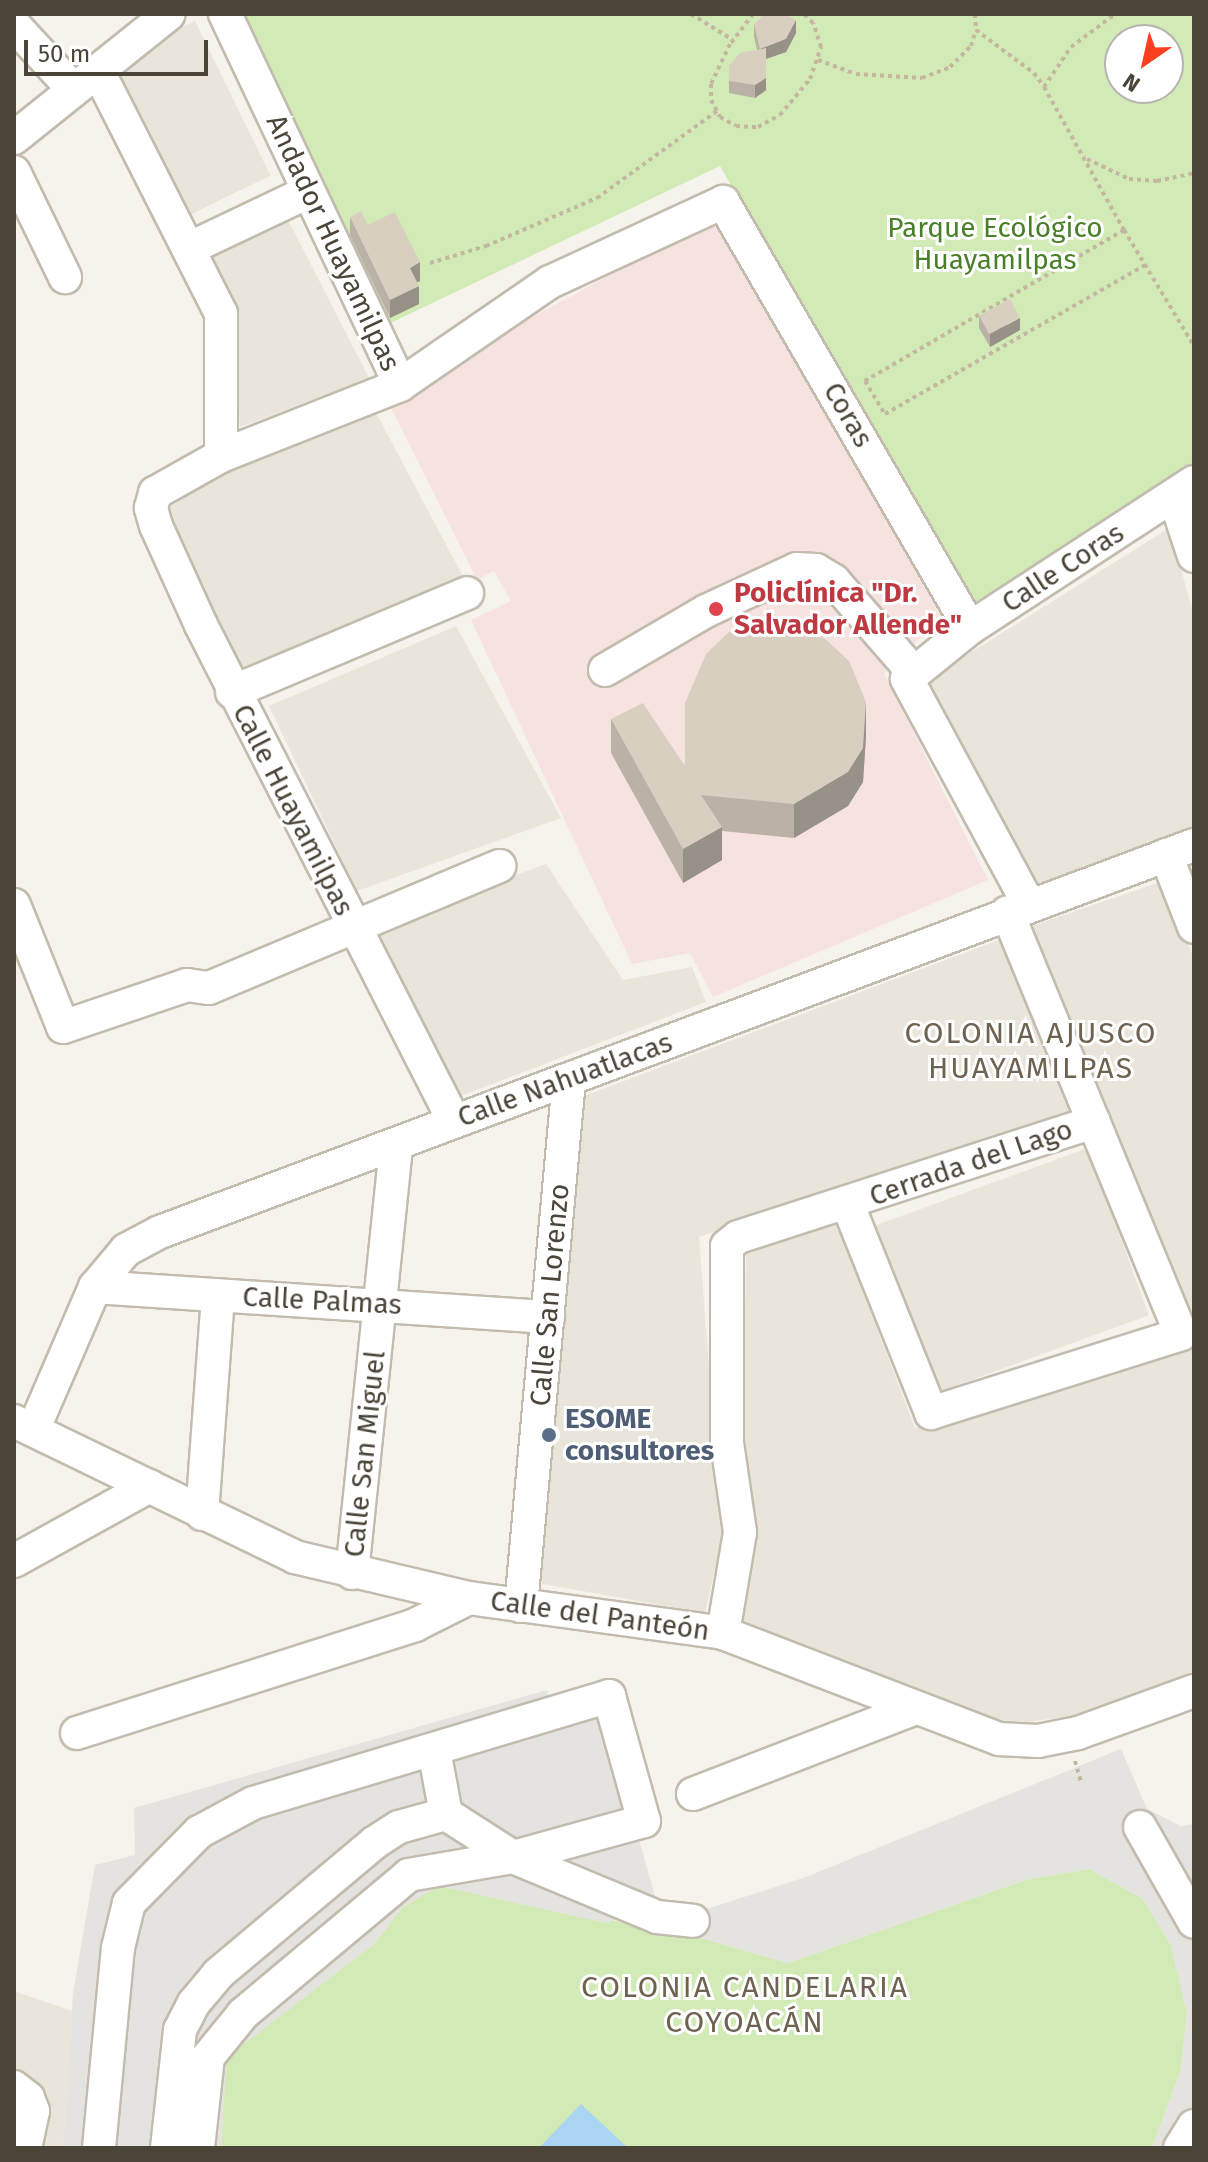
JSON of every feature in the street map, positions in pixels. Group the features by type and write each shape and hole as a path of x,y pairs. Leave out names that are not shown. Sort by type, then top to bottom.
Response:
{"street":[{"path":"14,138 169,14"},
{"name":"Andador Huayamilpas","path":"225,14 400,385"},
{"path":"14,25 86,80 190,248 221,313 221,456 400,385"},
{"path":"14,172 65,277"},
{"path":"190,248 308,192"},
{"name":"Coras","path":"400,385 550,282 723,202 970,628"},
{"name":"Calle Huayamilpas","path":"221,456 155,493 151,508 156,526 232,692 454,1121"},
{"path":"1184,489 1194,556"},
{"name":"Calle Coras","path":"911,681 970,628 1184,489"},
{"path":"605,670 706,611 797,569 816,570 834,581 911,681 1017,908 1094,1122"},
{"path":"232,692 467,593"},
{"path":"1180,850 1194,927"},
{"name":"Calle Nahuatlacas","path":"24,1424 95,1287 126,1250 160,1232 569,1080 1017,908 1180,850"},
{"path":"14,905 63,1027 187,985 209,988 352,924 499,866"},
{"name":"Calle San Lorenzo","path":"521,1606 569,1080"},
{"name":"Cerrada del Lago","path":"723,1633 740,1532 727,1443 727,1246 738,1237 848,1205 1094,1122 1181,1334 931,1413 848,1205"},
{"name":"Calle San Miguel","path":"352,1573 396,1144"},
{"name":"Calle Palmas","path":"95,1287 218,1296 382,1302 548,1317"},
{"path":"202,1514 218,1296"},
{"name":"Calle del Panteón","path":"24,1424 295,1557 352,1573 469,1598 723,1633 913,1709 999,1739 1038,1741 1078,1733 1194,1691"},
{"path":"14,1561 150,1486"},
{"path":"77,1733 415,1625 469,1598"},
{"path":"99,2148 118,1948 129,1903 152,1875 199,1832 253,1803 609,1696 644,1821 513,1857 409,1875 243,2014 208,2057 198,2148"},
{"path":"693,1794 913,1709"},
{"path":"434,1750 446,1814 513,1857 657,1917 693,1921"},
{"path":"167,2148 180,2030 194,2003 218,1974 374,1843 399,1827 446,1814"},
{"path":"1140,1827 1194,1922"},
{"path":"14,2087 28,2098 33,2111 25,2148"},
{"path":"1180,2148 1194,2126"}],"path":[{"path":"691,14 733,40"},
{"path":"753,14 733,40 711,84 717,111 736,126 758,127 797,100 818,60 818,34 804,14"},
{"path":"818,60 856,74 922,78 950,67 971,46 976,30 975,14"},
{"path":"1044,87 1071,47 1115,14"},
{"path":"976,30 1034,73 1044,87 1124,230 1194,346"},
{"path":"430,263 486,246 597,198 717,111"},
{"path":"1075,143 1105,171 1129,179 1157,181 1194,173"},
{"path":"1124,230 865,381 885,414 1145,265"}],"shaded area":[{"path":"195,21 270,176 189,215 113,61"},
{"path":"287,218 369,378 240,427 233,310 212,258"},
{"name":"Policlínica \"Dr. Salvador Allende\"","path":"716,218 941,617 884,674 988,880 713,997 690,953 632,964 471,620 511,601 494,571 477,580 390,406 523,322"},
{"path":"375,411 466,582 240,669 172,530 169,508 235,464"},
{"path":"1169,528 1194,615 1194,829 1034,885 924,682"},
{"path":"456,626 561,818 357,891 269,706"},
{"path":"546,864 623,980 692,967 706,1002 456,1098 372,928"},
{"path":"1163,881 1194,959 1194,1331 1029,927"},
{"path":"999,940 1069,1112 699,1237 722,1537 705,1613 538,1583 576,1099"},
{"path":"1088,1148 1149,1315 936,1393 875,1226"},
{"path":"836,1222 915,1428 1194,1343 1194,1672 1073,1716 994,1726 740,1624 746,1254"},
{"path":"547,1690 552,1708 600,1700 658,1907 606,1923 438,1886 402,1908 374,1944 227,2057 221,2148 63,2148 73,1993 95,1865 135,1855 134,1808"},
{"path":"1121,1749 1147,1809 1181,1826 1194,1824 1194,2148 1152,2148 1181,2070 1187,2013 1171,1945 1142,1898 1089,1869 1028,1879 788,1963 701,1938 701,1911 806,1877"},
{"path":"14,1991 72,2011 63,2148 14,2148"}],"green space":[{"name":"Parque Ecológico Huayamilpas","path":"227,14 1194,14 1194,469 970,605 720,166 382,327"},
{"path":"1089,1869 1142,1898 1171,1945 1187,2013 1181,2070 1152,2148 221,2148 226,2057 374,1944 402,1908 438,1886 701,1938 788,1963 1028,1879"}],"water":[{"path":"581,2104 628,2148 539,2148"}],"building":[{"path":"764,14 784,14 796,20 786,39 760,49 754,24"},
{"path":"766,48 766,78 755,85 729,81 729,66 740,53"},
{"path":"361,211 368,225 395,212 420,262 410,268 419,286 390,300 350,217"},
{"path":"1010,299 1020,318 989,334 979,315"},
{"path":"787,624 822,636 849,661 866,702 863,748 848,772 794,804 701,795 722,827 683,849 611,719 643,703 685,766 685,703 706,654 729,632"}],"place":[{"name":"Policlínica \"Dr. Salvador Allende\"","path":"716,609"},
{"name":"ESOME consultores","path":"549,1435"}],"district":[{"name":"COLONIA AJUSCO HUAYAMILPAS","path":"1031,1050"},
{"name":"COLONIA CANDELARIA COYOACÁN","path":"745,2004"}]}
